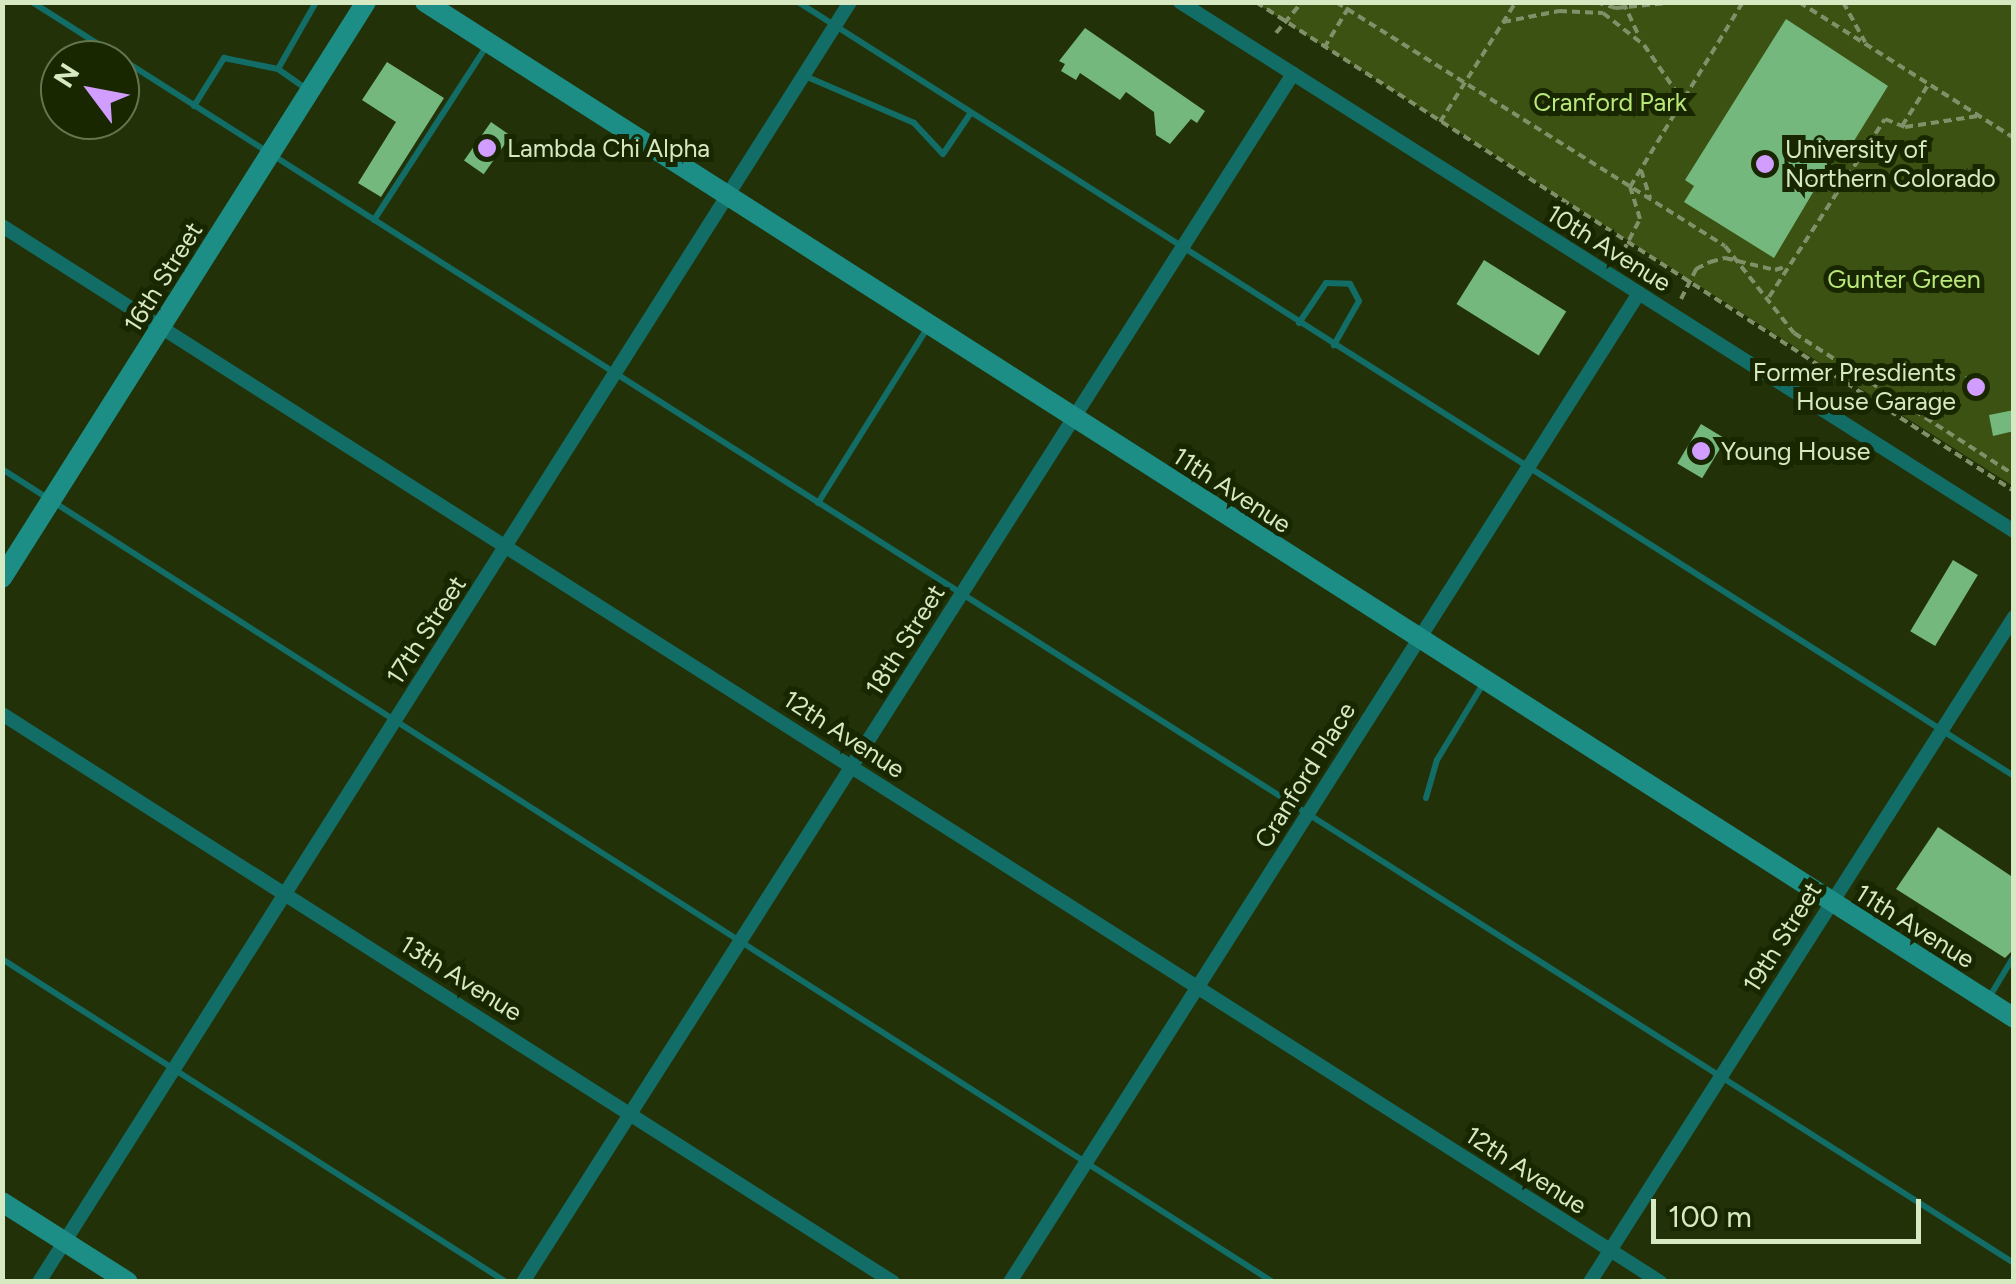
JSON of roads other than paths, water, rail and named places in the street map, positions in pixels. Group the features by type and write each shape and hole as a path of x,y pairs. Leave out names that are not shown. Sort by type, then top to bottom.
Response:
{"main road":[{"name":"16th Street","path":"2,578 366,2"},
{"name":"11th Avenue","path":"425,2 2014,1018"},
{"path":"2,1202 128,1282"}],"street":[{"name":"17th Street","path":"39,1282 850,2"},
{"name":"10th Avenue","path":"1180,2 2014,531"},
{"name":"18th Street","path":"523,1282 1292,74"},
{"name":"12th Avenue","path":"2,226 1660,1282"},
{"name":"Cranford Place","path":"1010,1282 1639,294"},
{"name":"19th Street","path":"1590,1282 2014,617"},
{"name":"13th Avenue","path":"2,714 632,1112 893,1282"}],"lane":[{"path":"32,2 2014,1263"},
{"path":"278,69 316,2"},
{"path":"798,2 1526,469 2014,776"},
{"path":"374,220 488,44"},
{"path":"194,106 224,58 278,69 310,92"},
{"path":"804,75 914,123 943,154 970,114"},
{"path":"1299,323 1326,283 1350,284 1359,301 1334,346"},
{"path":"818,503 928,327"},
{"path":"2,469 1273,1282"},
{"path":"1426,798 1437,760 1485,682"},
{"path":"1986,1001 2014,956"},
{"path":"2,959 506,1282"}],"place":[{"name":"Lambda Chi Alpha","path":"487,148"},
{"name":"University of Northern Colorado","path":"1765,164"},
{"name":"Former Presdients House Garage","path":"1976,387"},
{"name":"Young House","path":"1701,451"}],"park label":[{"name":"Cranford Park","path":"1610,102"},
{"name":"Gunter Green","path":"1904,279"}]}
